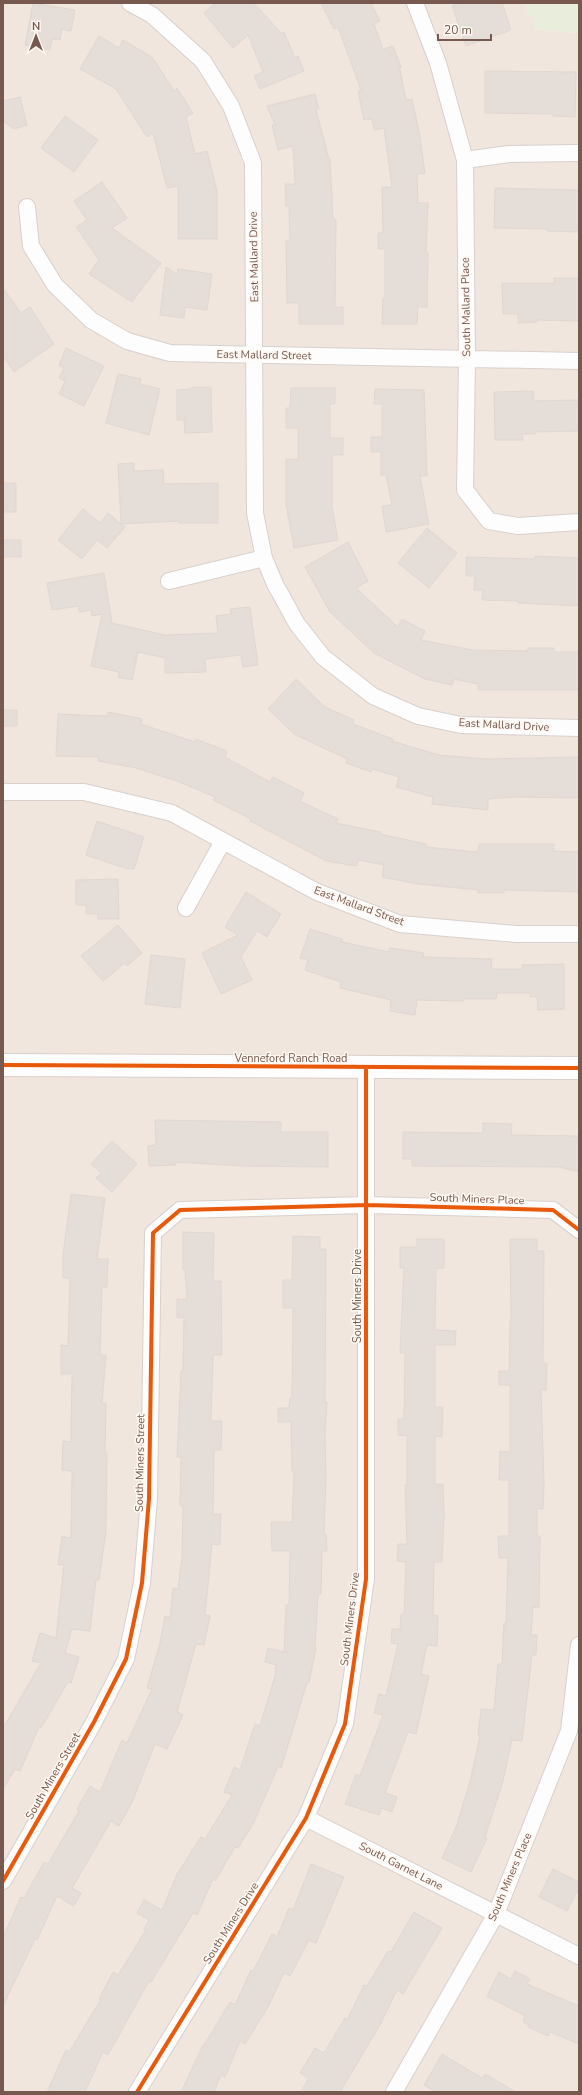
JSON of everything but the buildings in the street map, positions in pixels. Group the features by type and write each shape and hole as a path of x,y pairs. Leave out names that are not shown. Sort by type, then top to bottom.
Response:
{"street":[{"name":"East Mallard Drive","path":"130,3 152,15 203,61 231,106 253,163 256,355 255,513 264,558 297,624 323,657 373,696 418,716 461,725 579,728"},
{"name":"South Mallard Place","path":"415,3 438,63 464,160 467,359 465,490 489,521 518,526 579,522"},
{"path":"464,160 509,154 579,153"},
{"name":"East Mallard Street","path":"27,207 31,246 55,285 91,320 127,341 170,353 579,362"},
{"path":"169,581 264,558"},
{"name":"East Mallard Street","path":"3,792 84,792 172,813 317,892 400,924 516,934 579,934"},
{"path":"186,908 223,841"},
{"name":"Venneford Ranch Road","path":"3,1064 579,1068"},
{"name":"South Miners Drive","path":"137,2092 306,1818 345,1724 366,1579 366,1067"},
{"name":"South Miners Place","path":"367,1205 553,1210 579,1230"},
{"name":"South Miners Street","path":"3,1881 94,1722 126,1659 142,1584 149,1499 153,1233 180,1210 367,1205"},
{"name":"South Miners Place","path":"394,2092 496,1914 574,1731 579,1645"},
{"name":"South Garnet Lane","path":"306,1818 579,1956"}],"shaded area":[{"path":"3,3 524,3 536,29 579,33 579,2092 3,2092"}],"green space":[{"path":"524,3 579,3 579,33 536,29"}],"cycle path":[{"path":"3,1065 579,1068"},
{"path":"137,2092 306,1818 345,1724 366,1579 366,1067"},
{"path":"3,1881 94,1722 126,1659 142,1583 149,1499 153,1233 180,1210 367,1205 553,1210 579,1230"}]}
